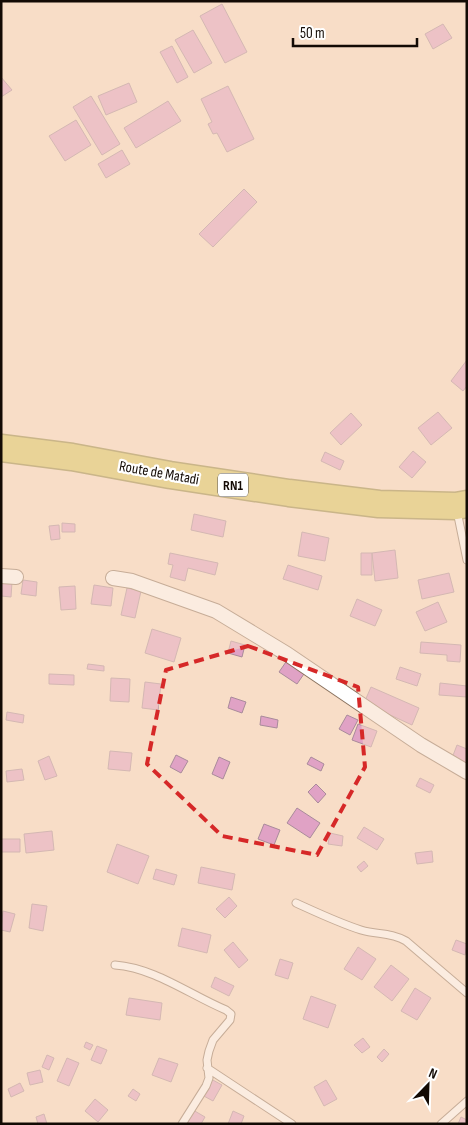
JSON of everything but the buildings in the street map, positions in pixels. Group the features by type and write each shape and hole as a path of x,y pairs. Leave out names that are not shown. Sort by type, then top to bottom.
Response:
{"highway":[{"name":"Route de Matadi","path":"1,448 72,457 170,476 289,494 380,504 462,505"}],"street":[{"path":"1,576 16,577"},
{"path":"113,578 132,581 216,611 287,654 421,744 467,772"}],"lane":[{"path":"462,505 467,560"},
{"path":"296,903 366,932 398,936 467,993"},
{"path":"116,965 132,966 150,973 231,1014 230,1020 219,1031 209,1051 206,1060 209,1078 206,1086 182,1124"},
{"path":"207,1068 292,1124"},
{"path":"441,1124 467,1101"}],"highlighted area":[{"path":"248,646 358,687 365,767 317,855 222,836 147,764 166,670"}]}
